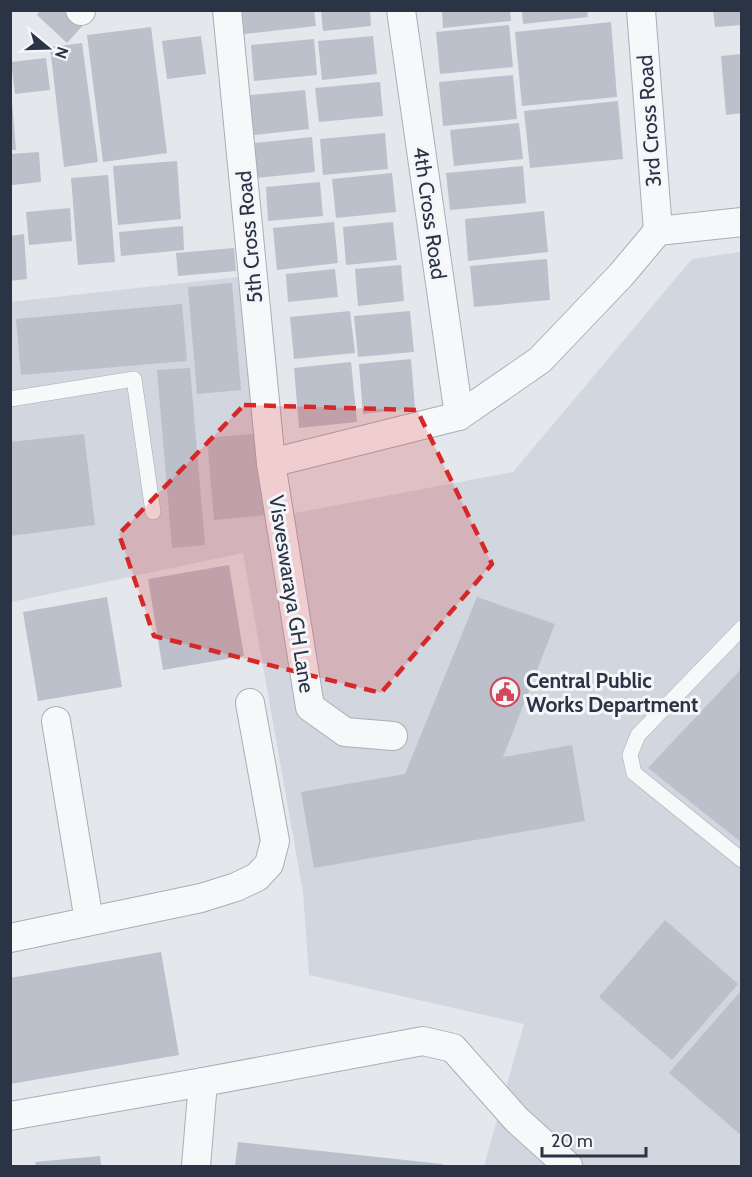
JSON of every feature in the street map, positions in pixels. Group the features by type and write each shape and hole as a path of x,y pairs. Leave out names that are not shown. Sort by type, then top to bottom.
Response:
{"street":[{"name":"5th Cross Road","path":"227,10 271,463"},
{"name":"4th Cross Road","path":"401,10 459,416"},
{"name":"3rd Cross Road","path":"640,10 658,231"},
{"path":"271,463 459,416 540,360 621,275 658,231 741,222"},
{"name":"Visveswaraya GH Lane","path":"271,463 310,707 345,732 393,736"},
{"path":"10,938 201,898 236,887 257,877 269,864 275,841 250,703"},
{"path":"56,721 89,921"},
{"path":"10,1116 423,1041 453,1048 517,1120 568,1167"},
{"path":"196,1167 203,1082"}],"lane":[{"path":"10,399 134,379 153,512"},
{"path":"741,628 638,735 630,756 634,773 741,860"}],"highlighted area":[{"path":"244,405 417,410 492,564 381,693 154,636 119,534"}],"shaded area":[{"name":"Central Public Works Department","path":"741,252 741,1166 484,1166 524,1024 309,975 303,892 243,553 11,602 10,302 247,276 274,517 513,472 692,259"}],"building":[{"path":"40,10 72,10 85,23 67,43 37,15"},
{"path":"242,10 314,10 316,26 244,34"},
{"path":"321,10 370,10 371,26 323,31"},
{"path":"442,10 510,10 511,21 443,28"},
{"path":"522,10 587,10 588,17 523,24"},
{"path":"713,10 742,10 742,25 715,27"},
{"path":"611,22 617,97 522,106 515,32"},
{"path":"509,25 513,67 440,74 436,32"},
{"path":"151,27 167,153 103,162 87,35"},
{"path":"201,36 206,74 167,79 162,41"},
{"path":"373,36 377,74 322,80 318,41"},
{"path":"314,39 317,75 254,81 251,45"},
{"path":"82,43 98,162 64,167 50,47"},
{"path":"742,54 742,113 726,115 721,56"},
{"path":"46,58 50,90 15,94 11,62"},
{"path":"513,75 517,119 443,126 439,82"},
{"path":"380,82 383,116 319,122 315,88"},
{"path":"305,90 309,129 244,136 240,96"},
{"path":"618,101 623,159 530,168 524,111"},
{"path":"10,102 12,102 16,150 10,150"},
{"path":"519,123 523,159 454,166 450,130"},
{"path":"385,133 388,169 323,175 320,139"},
{"path":"312,137 315,172 247,179 244,144"},
{"path":"39,152 41,182 12,185 10,154"},
{"path":"177,161 181,219 118,225 113,166"},
{"path":"523,166 526,203 450,210 446,173"},
{"path":"392,173 396,212 336,218 332,179"},
{"path":"108,175 115,262 78,265 71,178"},
{"path":"320,182 323,216 268,221 266,187"},
{"path":"70,208 72,241 29,245 26,212"},
{"path":"544,211 548,252 468,261 465,219"},
{"path":"334,222 338,263 277,270 273,228"},
{"path":"393,222 397,260 346,265 343,227"},
{"path":"183,226 184,250 121,256 119,232"},
{"path":"24,234 27,279 10,281 10,236"},
{"path":"234,248 236,271 178,276 176,253"},
{"path":"547,259 550,300 474,307 470,266"},
{"path":"401,265 404,301 358,306 355,269"},
{"path":"335,269 338,297 288,302 286,274"},
{"path":"232,283 241,390 197,394 188,287"},
{"path":"182,304 187,361 21,375 16,319"},
{"path":"350,311 355,353 294,359 290,317"},
{"path":"410,311 414,352 358,357 354,316"},
{"path":"411,359 415,408 363,414 359,364"},
{"path":"351,362 357,422 299,428 294,368"},
{"path":"190,368 205,545 172,548 157,370"},
{"path":"261,433 267,515 214,520 207,438"},
{"path":"84,434 95,525 10,536 10,442"},
{"path":"229,565 244,656 163,670 148,579"},
{"path":"107,597 122,687 38,701 23,612"},
{"path":"477,597 555,624 503,757 572,745 585,821 314,868 301,792 405,774"},
{"path":"742,668 742,843 648,768"},
{"path":"665,920 738,984 672,1060 599,997"},
{"path":"161,952 179,1055 10,1084 10,978"},
{"path":"740,992 742,993 742,1136 669,1073"},
{"path":"238,1142 442,1164 442,1166 235,1166"},
{"path":"100,1156 101,1166 36,1166 35,1162"}],"place":[{"name":"Central Public Works Department","path":"505,692"}]}
